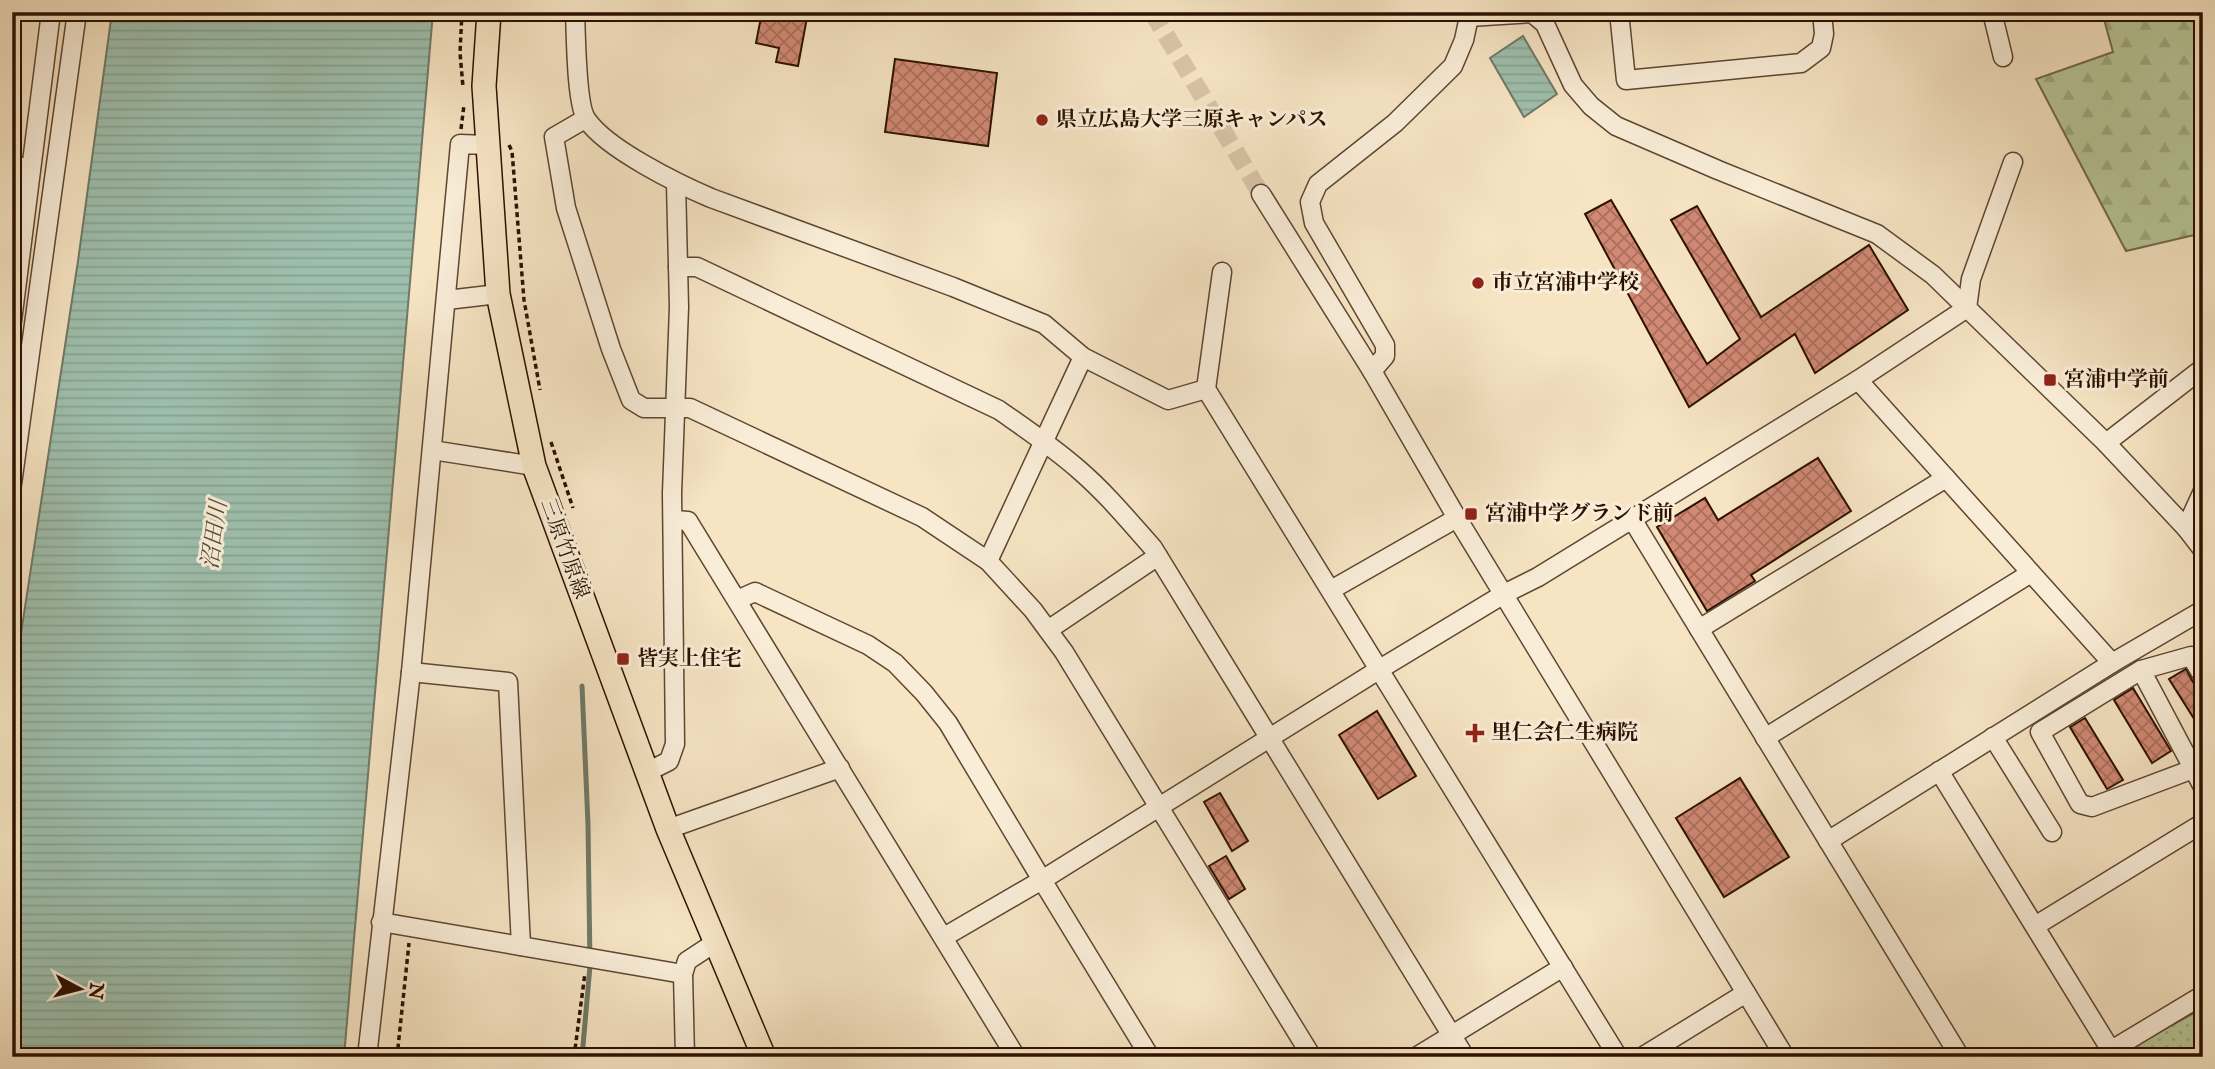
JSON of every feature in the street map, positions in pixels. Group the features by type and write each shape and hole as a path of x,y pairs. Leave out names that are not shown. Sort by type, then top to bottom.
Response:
{"main road":[{"name":"三原竹原線","path":"489,12 484,86 497,142 498,294 534,466 668,829 764,1057"}],"street":[{"path":"12,321 51,12"},
{"path":"12,484 77,12"},
{"path":"575,12 578,76 585,119 603,136 676,183 1044,324 1083,357 1168,400 1206,389"},
{"path":"1619,12 1626,80 1801,63 1821,48 1824,34 1822,12"},
{"path":"1992,12 2003,57"},
{"path":"1372,371 1385,356 1385,345 1314,223 1310,202 1318,184 1395,123 1453,66 1464,40 1470,15 1532,13 1545,24 1573,85 1591,106 1616,125 1718,170 1877,234 1933,275 2106,443 2186,528 2203,550"},
{"path":"585,119 554,137 566,208 611,349 631,400 644,408 690,408 922,517 988,561 1032,610 1064,652 1312,1057"},
{"path":"368,1057 411,672 460,144 497,142"},
{"path":"944,937 1042,880 1380,669 1632,519 1858,380 1967,308 1971,279 2013,162"},
{"path":"12,166 32,168"},
{"path":"647,772 669,761 675,744 674,407 679,307 676,183"},
{"path":"1261,194 1372,371 1457,518 1785,1057"},
{"path":"678,267 697,267 999,410 1044,441 1118,507 1158,556 1465,1057"},
{"path":"1222,272 1206,389 1618,1057"},
{"path":"446,300 498,294"},
{"path":"988,561 1083,357"},
{"path":"2106,443 2203,368"},
{"path":"1858,380 2112,663"},
{"path":"432,450 534,466"},
{"path":"1699,629 1946,478"},
{"path":"2186,528 2203,491"},
{"path":"1331,590 1457,518"},
{"path":"1632,519 1960,1057"},
{"path":"673,520 688,521 1016,1057"},
{"path":"1048,630 1158,556"},
{"path":"1765,738 2031,573"},
{"path":"737,600 755,592 868,645 895,663 925,693 948,723 1150,1057"},
{"path":"1828,841 2112,663 2203,610"},
{"path":"2193,769 2092,807 2080,804 2040,732 2141,670 2191,656 2203,676"},
{"path":"2141,670 2203,787"},
{"path":"411,672 508,682 521,946"},
{"path":"1993,737 2052,832"},
{"path":"668,829 840,768"},
{"path":"1939,771 2035,926 2109,1055 2203,995"},
{"path":"2035,926 2203,823"},
{"path":"382,922 683,974"},
{"path":"685,1057 683,974 687,961 716,942"},
{"path":"1416,1057 1563,967"},
{"path":"1643,1057 1746,993"}],"path":[{"path":"462,12 460,52 463,92"},
{"path":"460,144 464,105"},
{"path":"497,142 512,151 524,300 541,394"},
{"path":"548,434 573,510"},
{"path":"397,1057 411,927"},
{"path":"573,1057 587,957"}],"green space":[{"path":"2102,12 2203,12 2203,233 2126,251 2036,79 2113,52"},
{"path":"2203,1008 2203,1057 2126,1057 2123,1052"}],"water":[{"name":"沼田川","path":"112,12 433,12 344,1057 12,1057 12,692 78,261"},
{"path":"1523,36 1557,94 1524,117 1490,58"}],"building":[{"path":"762,12 808,12 798,66 776,62 779,48 756,43"},
{"path":"895,59 997,73 988,146 885,132"},
{"path":"1611,200 1707,364 1740,339 1671,220 1697,206 1761,317 1869,245 1908,310 1815,373 1795,334 1689,407 1585,214"},
{"path":"1818,458 1851,511 1751,575 1755,581 1707,611 1657,527 1705,498 1718,520"},
{"path":"2186,669 2193,682 2203,691 2203,733 2169,679"},
{"path":"2133,688 2171,751 2152,763 2114,700"},
{"path":"1377,711 1416,776 1378,799 1339,735"},
{"path":"2085,718 2123,780 2107,789 2070,727"},
{"path":"1740,778 1789,857 1724,897 1676,818"},
{"path":"1220,793 1248,841 1232,851 1204,802"},
{"path":"1226,856 1245,889 1229,899 1209,866"}],"waterway":[{"path":"582,686 590,966 582,1057"}],"tunnel":[{"path":"1152,12 1261,194"}],"place":[{"name":"県立広島大学三原キャンパス","path":"1042,120"},
{"name":"市立宮浦中学校","path":"1478,283"},
{"name":"宮浦中学前","path":"2050,380"},
{"name":"宮浦中学グランド前","path":"1471,514"},
{"name":"皆実上住宅","path":"623,659"},
{"name":"里仁会仁生病院","path":"1475,733"}]}
